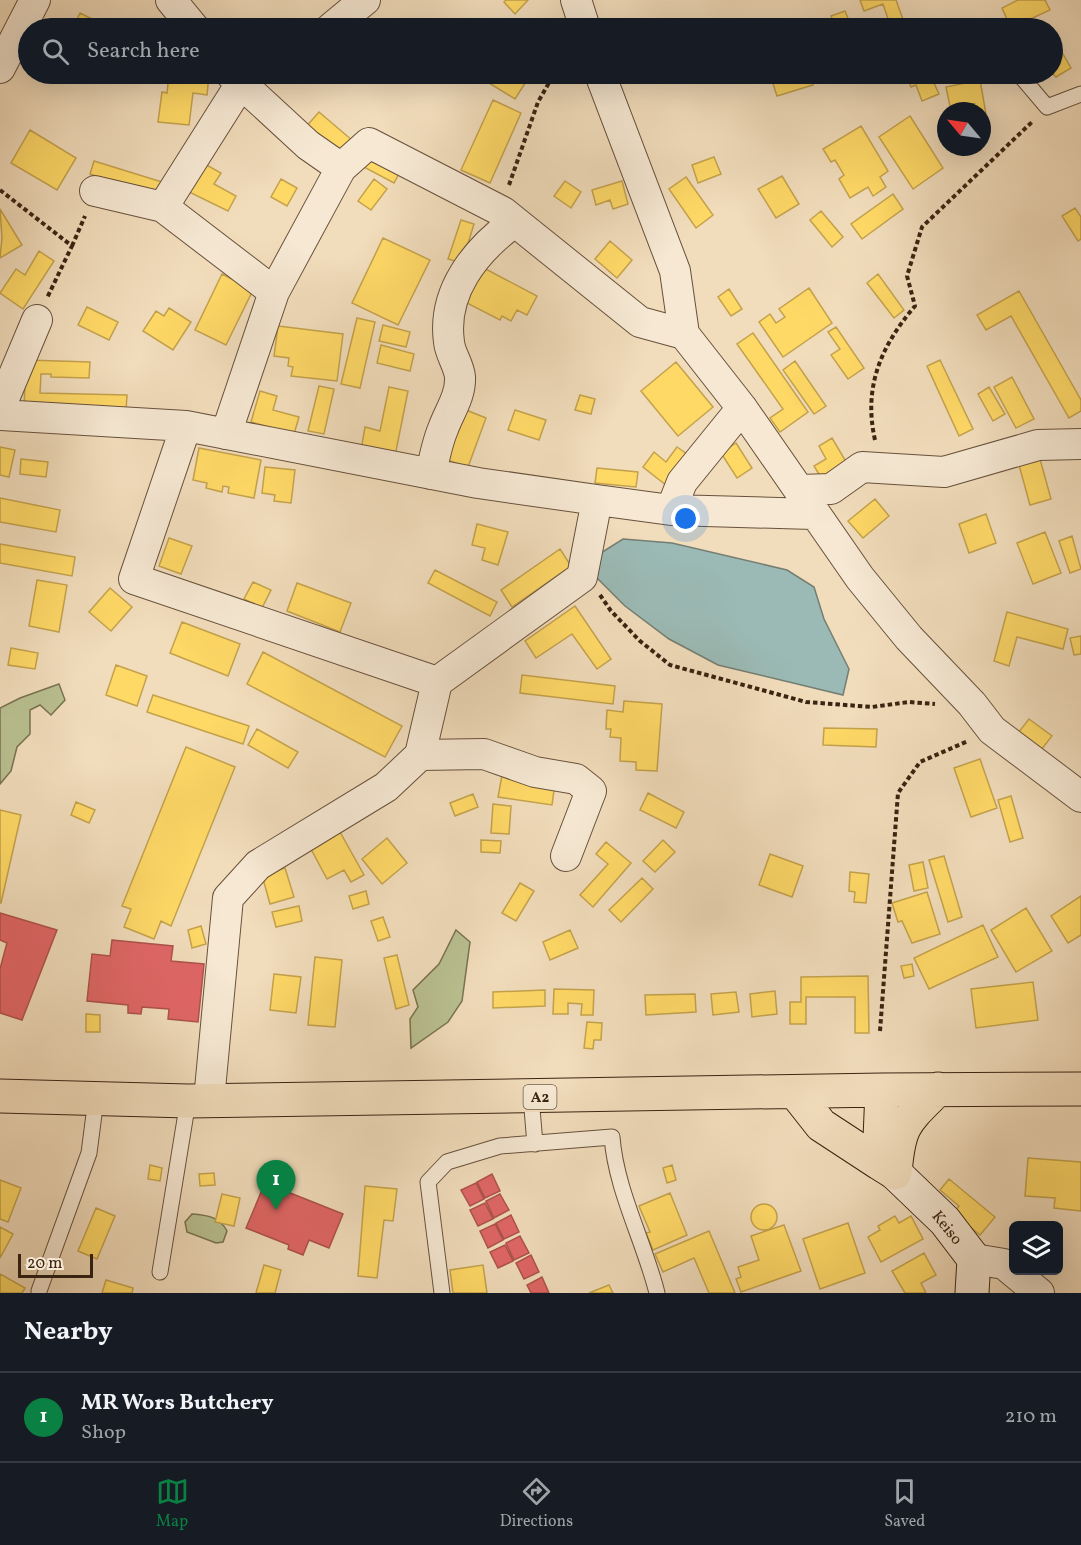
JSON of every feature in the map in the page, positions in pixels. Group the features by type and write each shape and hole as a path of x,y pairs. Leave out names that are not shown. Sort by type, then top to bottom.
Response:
{"main road":[{"name":"A2","path":"0,1096 198,1101 938,1089 1081,1089"},
{"path":"887,1168 897,1150 906,1119 938,1089"},
{"path":"882,1090 887,1168"},
{"path":"795,1092 821,1125 887,1168"}],"street":[{"path":"26,18 35,0"},
{"path":"171,0 186,18"},
{"path":"344,18 366,0"},
{"path":"0,68 18,33"},
{"path":"163,207 232,84"},
{"path":"241,84 308,145 341,168"},
{"path":"604,84 675,271 684,334 742,408 860,578 909,638 972,704 992,730 1081,797"},
{"path":"226,434 274,292 341,168 369,143 508,218 640,322 684,334"},
{"path":"95,192 163,207 274,292"},
{"path":"430,474 442,430 457,397 460,377 449,345 447,320 460,277 508,218"},
{"path":"0,408 36,320"},
{"path":"671,510 681,482 742,408"},
{"path":"0,415 186,426 430,474 671,510 806,502 831,489 862,467 944,472 1038,445 1081,444"},
{"path":"186,426 134,579 436,682"},
{"path":"198,1101 228,898 258,865 386,787 420,756 436,682 582,577 597,500"},
{"path":"420,756 484,754 535,772 576,778 591,791 566,856"},
{"name":"Keiso","path":"887,1168 945,1221 974,1259 972,1293"},
{"path":"974,1259 1004,1264 1039,1293"}],"lane":[{"path":"1028,84 1047,106 1081,94"},
{"path":"531,1097 535,1144"},
{"path":"39,1292 89,1153 96,1099"},
{"path":"160,1272 198,1101"},
{"path":"442,1293 428,1182 447,1162 500,1146 612,1137 614,1160 648,1257 657,1293"}],"path":[{"path":"508,218 511,179 530,122 548,84"},
{"path":"862,467 877,451 870,398 881,357 898,326 915,306 907,276 922,227 964,184 1003,152 1047,106"},
{"path":"0,190 72,246"},
{"path":"36,320 95,192"},
{"path":"582,577 597,590 611,611 640,641 670,665 806,702 872,707 909,702 972,704"},
{"path":"880,1031 898,792 920,762 992,730"}],"green space":[{"path":"59,684 65,700 51,715 40,705 30,710 30,734 17,747 11,771 0,784 0,708"},
{"path":"456,930 470,942 462,1001 448,1022 411,1048 410,1019 418,1007 413,990 439,964"},
{"path":"192,1214 208,1216 221,1223 227,1231 223,1242 216,1243 187,1232 185,1222"}],"water":[{"path":"623,539 672,543 787,570 814,587 824,619 849,669 843,695 718,665 669,639 625,606 595,576 596,556"}],"building: Homes":[{"path":"506,0 528,0 515,14 504,2"},
{"path":"860,0 896,0 902,18 888,18 883,4 864,11"},
{"path":"1018,0 1045,0 1050,10 1033,18 1006,18 1002,8"},
{"path":"845,11 848,18 832,18 831,16"},
{"path":"80,13 90,18 78,18"},
{"path":"1063,54 1071,68 1063,73"},
{"path":"168,84 208,84 207,95 193,93 189,125 158,122 162,92 167,93"},
{"path":"491,84 525,84 515,99"},
{"path":"773,84 813,84 813,85 777,96"},
{"path":"910,84 934,84 939,94 922,101 916,85 911,87"},
{"path":"981,84 984,102 949,102 946,87"},
{"path":"493,100 521,113 490,183 461,170"},
{"path":"319,112 353,141 339,157 305,128"},
{"path":"910,116 943,168 913,189 879,137"},
{"path":"861,126 888,171 880,177 886,187 873,196 868,187 850,198 839,179 844,175 835,160 831,162 823,149"},
{"path":"30,130 76,158 57,190 11,163"},
{"path":"371,151 402,168 394,183 362,166"},
{"path":"714,157 721,174 698,183 692,165"},
{"path":"94,161 162,182 157,196 90,174"},
{"path":"203,163 221,173 214,184 236,196 228,211 187,191"},
{"path":"782,176 799,204 776,218 758,189"},
{"path":"686,177 713,215 696,228 669,189"},
{"path":"281,179 297,188 287,206 271,197"},
{"path":"374,179 387,189 371,210 358,201"},
{"path":"565,181 581,192 571,208 554,196"},
{"path":"622,181 628,204 613,209 610,200 596,205 592,190"},
{"path":"893,194 903,209 862,239 851,224"},
{"path":"1075,208 1081,217 1081,239 1078,241 1062,216"},
{"path":"0,209 22,245 0,258 2,238"},
{"path":"821,211 843,237 832,247 810,220"},
{"path":"461,220 474,224 462,263 448,259"},
{"path":"383,238 430,260 398,325 352,303"},
{"path":"610,241 632,260 617,278 595,259"},
{"path":"39,251 54,261 23,309 0,293 16,269 25,275"},
{"path":"480,266 537,296 527,315 517,310 511,321 502,316 500,320 463,301"},
{"path":"222,274 253,290 226,345 195,330"},
{"path":"878,274 904,310 894,318 867,283"},
{"path":"809,288 832,323 783,357 759,322 770,314 776,323 785,317 779,309"},
{"path":"729,289 742,309 731,316 718,297"},
{"path":"1019,291 1081,400 1081,411 1069,418 1011,316 986,330 977,315"},
{"path":"87,307 118,322 109,340 78,325"},
{"path":"169,308 191,322 173,350 143,331 156,311 164,316"},
{"path":"357,318 375,322 360,388 341,384"},
{"path":"383,325 410,332 406,347 379,341"},
{"path":"278,326 343,334 337,381 291,376 293,367 288,366 289,358 274,356"},
{"path":"836,327 864,368 848,379 831,355 840,349 828,332"},
{"path":"753,333 808,412 780,432 770,418 783,409 737,344"},
{"path":"381,345 414,354 410,371 377,363"},
{"path":"26,360 90,362 89,378 51,377 51,374 41,374 40,393 127,395 126,411 24,408"},
{"path":"940,360 973,429 959,436 927,366"},
{"path":"795,361 826,406 814,414 783,370"},
{"path":"676,362 713,407 678,436 641,391"},
{"path":"1012,377 1034,419 1016,428 994,387"},
{"path":"319,386 334,389 324,434 308,431"},
{"path":"389,387 408,391 395,456 361,450 365,427 380,431"},
{"path":"989,387 1005,414 993,421 978,394"},
{"path":"260,391 277,396 273,410 299,417 294,434 251,422"},
{"path":"580,395 595,399 591,414 575,410"},
{"path":"466,410 486,418 468,467 447,460"},
{"path":"515,410 546,420 539,440 508,430"},
{"path":"832,438 848,465 823,481 814,466 826,459 819,446"},
{"path":"736,443 752,468 737,478 721,453"},
{"path":"0,447 15,450 9,477 0,475"},
{"path":"677,447 694,459 671,489 643,467 654,452 666,462"},
{"path":"199,448 261,460 254,498 228,493 229,487 223,486 222,492 206,488 207,483 193,480"},
{"path":"21,459 48,462 46,477 20,474"},
{"path":"1040,459 1051,499 1030,505 1019,465"},
{"path":"265,467 295,470 291,503 274,501 275,495 262,493"},
{"path":"597,468 638,472 636,487 595,483"},
{"path":"0,498 60,510 56,532 0,522"},
{"path":"875,499 889,516 863,538 848,521"},
{"path":"986,514 996,543 969,553 959,524"},
{"path":"477,524 508,532 498,565 482,560 485,548 472,545"},
{"path":"1045,532 1061,573 1033,584 1017,543"},
{"path":"1072,536 1081,569 1070,573 1059,541"},
{"path":"169,538 192,546 181,574 159,566"},
{"path":"0,544 75,557 72,576 0,563"},
{"path":"560,549 571,566 512,607 501,590"},
{"path":"435,570 497,602 490,616 428,583"},
{"path":"37,580 67,585 59,632 29,626"},
{"path":"253,582 271,590 262,608 244,599"},
{"path":"297,583 351,603 340,632 287,611"},
{"path":"110,588 132,607 111,631 89,612"},
{"path":"575,606 611,659 597,669 572,634 536,658 525,641"},
{"path":"1007,612 1068,629 1063,649 1017,637 1009,666 994,661"},
{"path":"182,622 240,644 228,676 170,653"},
{"path":"1081,636 1081,654 1074,655 1070,638"},
{"path":"11,648 38,653 35,669 8,665"},
{"path":"263,652 402,726 385,757 247,684"},
{"path":"116,665 147,676 137,706 106,695"},
{"path":"522,675 615,686 613,704 520,693"},
{"path":"153,695 249,726 243,744 147,712"},
{"path":"624,701 662,704 657,771 636,770 636,762 620,761 621,738 610,737 611,729 606,729 607,710 623,712"},
{"path":"1029,719 1052,736 1041,750 1018,733"},
{"path":"824,728 877,729 876,747 823,745"},
{"path":"257,729 298,752 288,768 248,745"},
{"path":"186,747 235,767 171,926 161,921 154,939 124,927 131,909 122,906"},
{"path":"980,759 997,808 971,817 954,768"},
{"path":"502,775 555,783 552,805 498,797"},
{"path":"648,793 684,812 676,828 640,810"},
{"path":"473,794 478,807 455,816 450,803"},
{"path":"1011,796 1023,838 1010,842 998,800"},
{"path":"76,802 95,810 89,823 71,815"},
{"path":"493,804 511,806 509,834 491,833"},
{"path":"0,810 21,815 1,903 0,903"},
{"path":"340,832 364,875 351,882 344,870 327,879 311,849"},
{"path":"387,838 407,863 382,884 362,859"},
{"path":"481,840 501,841 500,853 481,852"},
{"path":"663,840 675,852 655,872 643,861"},
{"path":"606,842 631,863 593,907 580,895 608,864 596,854"},
{"path":"770,854 803,866 792,897 759,885"},
{"path":"944,856 962,917 948,922 929,860"},
{"path":"923,862 928,888 914,891 909,865"},
{"path":"285,868 294,897 270,904 262,875"},
{"path":"850,872 869,874 866,903 854,902 855,892 849,891"},
{"path":"642,878 653,889 621,922 609,910"},
{"path":"520,883 534,891 516,921 502,913"},
{"path":"366,891 369,904 353,909 349,896"},
{"path":"927,892 940,934 912,943 902,921 898,922 892,903"},
{"path":"1081,896 1081,935 1068,943 1051,916"},
{"path":"299,906 302,921 276,927 272,912"},
{"path":"1026,908 1052,951 1016,972 991,930"},
{"path":"383,917 390,937 378,941 371,921"},
{"path":"983,925 998,957 929,989 914,958"},
{"path":"201,926 206,944 192,948 188,930"},
{"path":"570,930 578,948 550,960 543,942"},
{"path":"397,955 409,1005 396,1009 384,958"},
{"path":"315,957 342,960 335,1027 308,1025"},
{"path":"912,964 914,976 904,978 901,966"},
{"path":"274,974 301,977 296,1013 270,1010"},
{"path":"868,976 869,1033 855,1033 855,997 806,997 806,1024 790,1024 790,1002 801,1002 801,977"},
{"path":"1033,982 1038,1020 976,1028 971,989"},
{"path":"554,989 594,990 593,1015 581,1015 582,1004 568,1003 568,1014 553,1014"},
{"path":"545,990 545,1006 493,1008 493,992"},
{"path":"775,991 777,1014 752,1017 750,994"},
{"path":"736,992 739,1012 713,1015 711,994"},
{"path":"695,994 696,1012 646,1015 645,995"},
{"path":"86,1014 100,1015 100,1032 86,1032"},
{"path":"587,1022 602,1023 601,1040 594,1040 593,1049 584,1048"},
{"path":"1028,1158 1081,1162 1081,1211 1054,1208 1055,1198 1025,1196"},
{"path":"150,1165 162,1168 160,1181 148,1179"},
{"path":"672,1165 676,1180 667,1183 663,1168"},
{"path":"214,1173 215,1185 200,1186 199,1174"},
{"path":"949,1179 995,1217 980,1235 953,1213 959,1206 940,1190"},
{"path":"0,1180 21,1188 8,1222 0,1219"},
{"path":"365,1186 397,1189 393,1221 384,1220 377,1278 358,1276"},
{"path":"670,1193 687,1235 653,1250 646,1233 650,1232 639,1206"},
{"path":"222,1194 240,1198 234,1226 215,1222"},
{"path":"764,1204 773,1208 777,1217 773,1226 764,1230 755,1226 751,1217 755,1208"},
{"path":"96,1208 115,1216 97,1259 78,1251"},
{"path":"895,1216 899,1223 911,1216 923,1239 881,1262 868,1237 880,1230 878,1226"},
{"path":"848,1223 865,1273 820,1289 803,1239"},
{"path":"784,1225 801,1271 741,1292 736,1279 741,1277 738,1267 759,1260 751,1236"},
{"path":"0,1227 13,1234 0,1258"},
{"path":"709,1231 735,1293 709,1293 694,1258 663,1272 655,1254"},
{"path":"924,1253 936,1275 921,1283 926,1293 905,1293 892,1271"},
{"path":"264,1265 281,1270 275,1293 256,1293"},
{"path":"483,1265 487,1293 453,1293 450,1270"},
{"path":"0,1274 25,1288 22,1293 0,1293"},
{"path":"106,1280 133,1288 132,1293 102,1293"},
{"path":"609,1285 613,1293 589,1293"}],"building: Shops":[{"path":"0,913 57,930 22,1020 0,1013 0,969 7,943 0,940"},
{"path":"112,940 173,946 171,961 204,964 198,1022 168,1019 169,1009 142,1007 141,1014 128,1013 128,1005 87,1001 92,954 110,956"},
{"path":"492,1174 500,1191 485,1198 477,1182"},
{"path":"265,1183 343,1214 329,1248 309,1240 303,1255 288,1249 289,1245 246,1228"},
{"path":"476,1183 484,1199 470,1206 461,1190"},
{"path":"500,1194 509,1210 494,1218 486,1201"},
{"path":"485,1203 493,1219 478,1226 470,1210"},
{"path":"511,1215 519,1232 504,1239 496,1223"},
{"path":"495,1224 503,1240 488,1248 480,1231"},
{"path":"520,1236 529,1253 514,1260 506,1243"},
{"path":"505,1245 513,1261 498,1268 490,1252"},
{"path":"531,1255 539,1272 524,1279 516,1263"},
{"path":"542,1277 549,1293 531,1293 527,1285"}],"place":[{"name":"MR Wors Butchery","path":"276,1210"}]}
